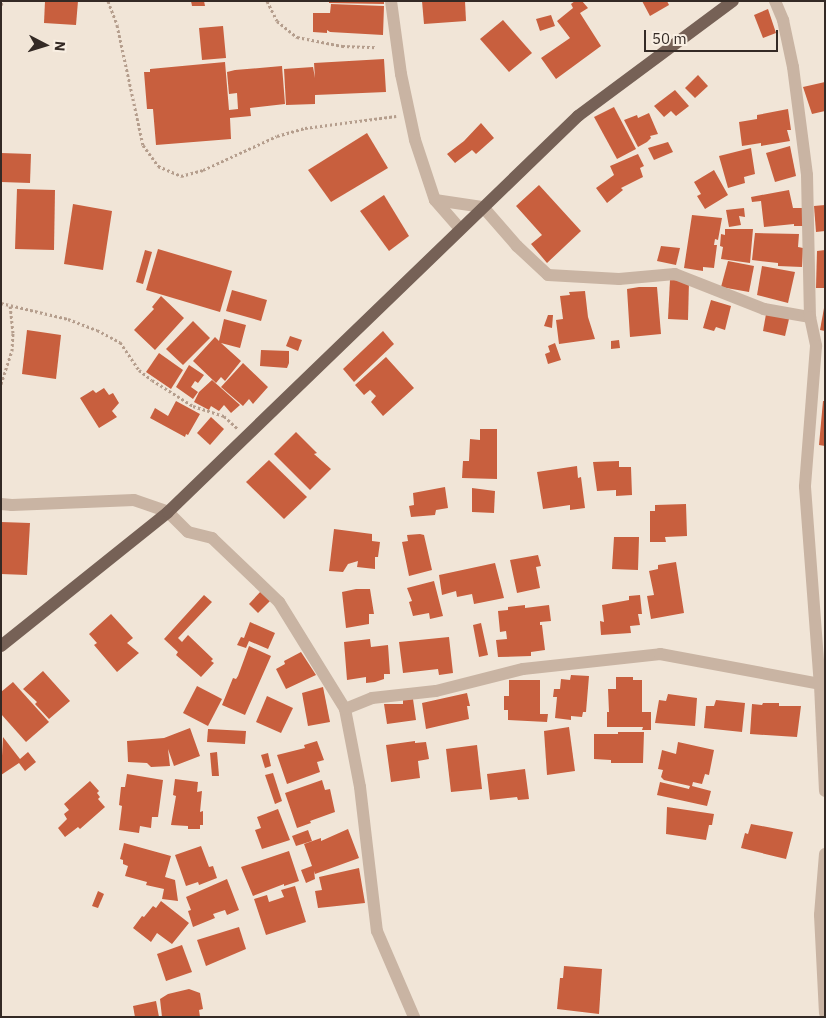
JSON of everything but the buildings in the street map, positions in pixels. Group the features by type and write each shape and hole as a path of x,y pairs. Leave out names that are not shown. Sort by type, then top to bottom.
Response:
{"main road":[{"path":"1,646 168,512 578,116 733,1"}],"street":[{"path":"391,1 401,74 415,140 435,200 460,229"},
{"path":"775,1 783,20 793,67 807,175 810,317 820,348 805,487 822,685 825,791"},
{"path":"435,200 483,207 517,246 548,274 618,279 675,274 764,309 810,317"},
{"path":"1,504 134,500 168,512 188,532 212,538 279,602 345,709 360,787 377,931 414,1017"},
{"path":"345,709 372,698 436,691 523,669 660,654 822,685"},
{"path":"825,854 822,916 825,1013"}],"path":[{"path":"1,5 3,1"},
{"path":"108,1 118,25 142,146 158,166 181,176 203,170 277,136 305,128 399,115"},
{"path":"267,1 277,21 297,37 342,46 376,47"},
{"path":"1,304 68,319 97,330 120,342 139,370 152,380 193,406 224,416 246,435"},
{"path":"1,384 12,351 13,333 10,306"}]}
